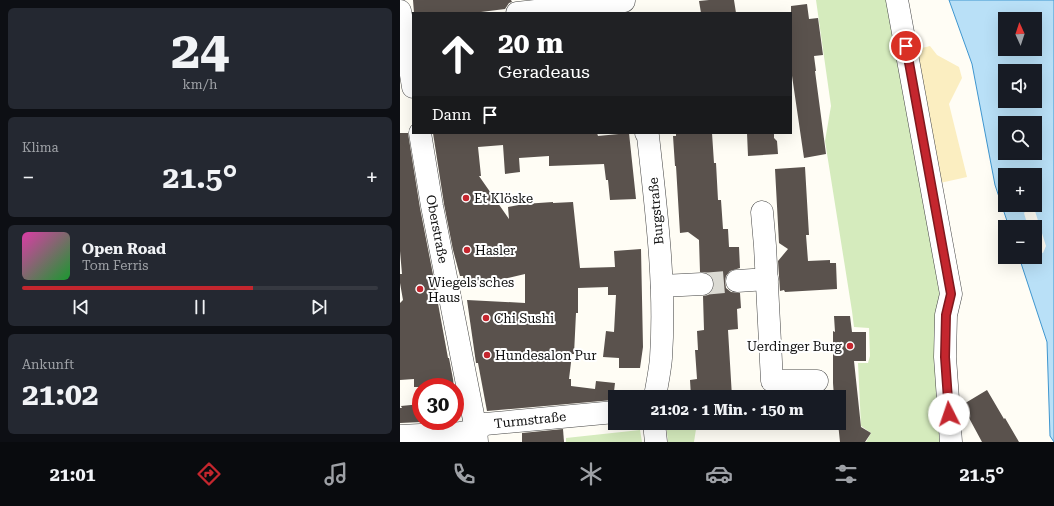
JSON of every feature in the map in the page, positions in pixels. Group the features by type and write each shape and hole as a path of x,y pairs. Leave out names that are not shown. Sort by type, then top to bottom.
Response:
{"street":[{"path":"897,0 951,294 946,315 945,357 951,442"},
{"path":"530,12 624,5"},
{"path":"404,22 412,80"},
{"name":"Oberstraße","path":"420,134 432,206 476,436"},
{"name":"Burgstraße","path":"648,134 657,214 662,286 661,360 656,390"},
{"path":"762,212 772,381 817,381"},
{"path":"737,281 767,279"},
{"path":"662,286 702,284"},
{"name":"Turmstraße","path":"400,436 460,433 476,436 485,424 608,413"},
{"path":"655,430 656,442"}],"green space":[{"path":"816,0 894,0 941,291 945,442 866,442 871,433 861,426 858,363 868,363 870,356 869,328 854,327 825,141 831,106"},
{"path":"640,430 642,442 566,442 566,438"},
{"path":"667,430 696,430 694,442 668,442"}],"sand":[{"path":"930,46 937,55 959,67 962,78 949,104 967,177 940,183 914,50"}],"water":[{"path":"949,0 1054,0 1054,442 1050,436 1047,342 1021,264 1042,264 1042,220 1007,220 1004,212 1042,212 1042,168 998,168 998,194 972,64"}],"pier":[{"path":"1035,212 1038,220 1026,220 1024,213"},
{"path":"1042,233 1046,246 1042,253"}],"building":[{"path":"413,0 511,0 512,2 509,3 505,9 481,12 414,12"},
{"path":"734,0 736,12 701,12 699,1"},
{"path":"807,4 809,19 818,18 823,55 814,56 826,154 804,158 792,76 791,6"},
{"path":"400,133 408,133 420,208 437,295 428,297 437,298 453,378 412,378 400,380 400,303 403,300 400,283 400,274 402,274 400,251"},
{"path":"433,134 597,134 598,136 629,134 636,199 610,200 608,180 606,180 604,164 549,166 549,156 519,158 520,172 505,174 503,145 478,147 481,176 479,176 509,219 508,207 524,204 573,202 580,268 615,267 614,251 641,249 643,347 640,368 619,368 619,358 603,357 606,331 614,332 616,295 608,295 608,287 578,288 578,313 576,313 574,354 572,354 569,379 571,379 571,386 595,389 596,381 615,383 614,390 608,390 608,400 487,411 478,363 476,363 467,300 525,303 525,274 465,288 463,276 460,276 453,250"},
{"path":"676,134 712,134 714,163 716,163 718,200 721,200 723,229 728,229 729,247 739,247 740,268 730,271 726,276 725,281 726,288 731,292 740,293 741,308 737,309 738,329 728,330 732,390 691,390 690,380 697,379 695,350 698,350 697,331 704,330 703,296 708,295 713,290 714,283 713,278 708,273 700,272 699,240 688,232 680,233 673,136 676,136"},
{"path":"747,134 774,134 774,138 777,141 778,154 748,156"},
{"path":"805,167 809,235 806,235 808,261 830,260 830,263 836,263 837,289 785,292 784,290 780,291 778,261 788,249 779,243 775,169"},
{"path":"834,316 850,316 852,332 866,332 866,361 854,361 861,427 871,433 865,442 840,442 839,430 846,430 846,390 834,390 833,331 835,332"},
{"path":"987,390 1019,442 982,442 962,405"},
{"path":"412,405 412,422 400,423 401,406"},
{"path":"563,429 564,442 522,442 522,433"}],"tunnel":[{"path":"702,284 737,281"}],"place":[{"name":"Et Klöske","path":"466,198"},
{"name":"Hasler","path":"467,250"},
{"name":"Wiegels'sches Haus","path":"420,289"},
{"name":"Chi Sushi","path":"486,318"},
{"name":"Uerdinger Burg","path":"850,346"},
{"name":"Hundesalon Pur","path":"487,355"}],"route":[{"path":"906,46 951,294 946,315 945,357 949,414"}]}
